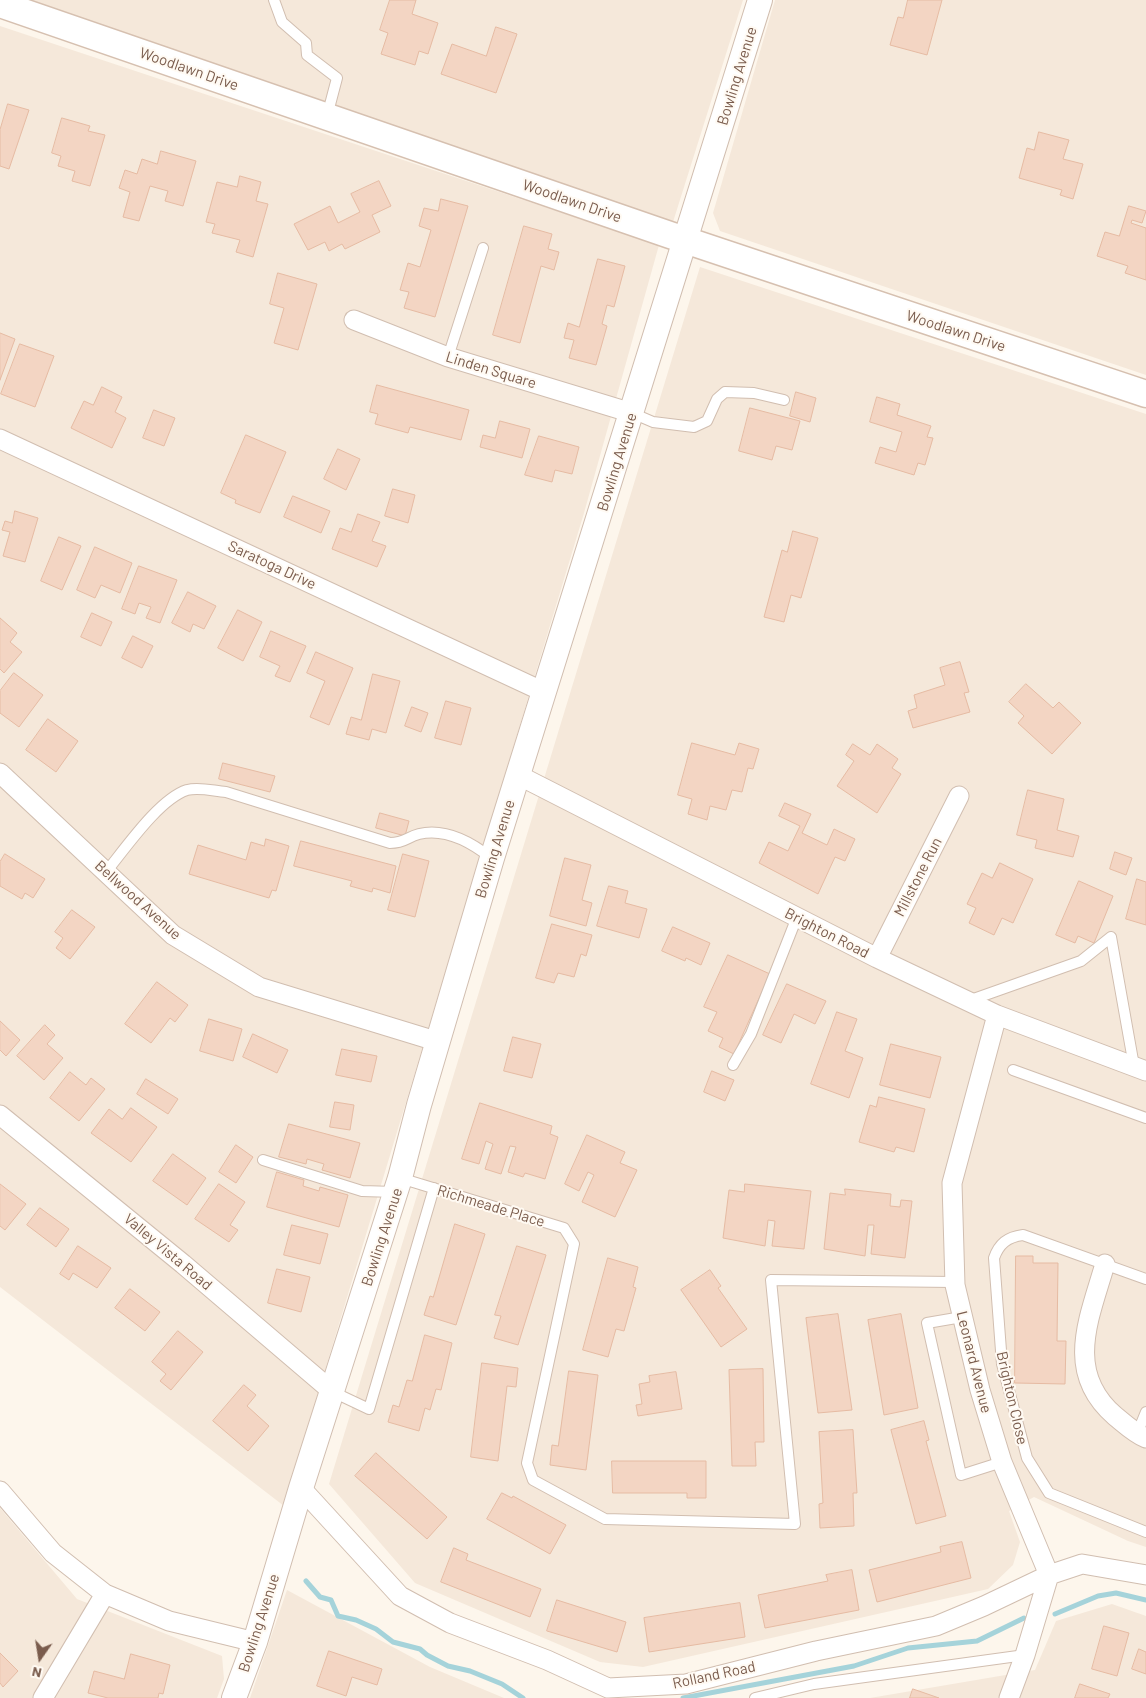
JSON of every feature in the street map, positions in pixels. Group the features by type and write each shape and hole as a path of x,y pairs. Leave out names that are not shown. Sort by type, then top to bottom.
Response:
{"main road":[{"name":"Woodlawn Drive","path":"0,4 686,241 1146,394"}],"street":[{"name":"Bowling Avenue","path":"234,1698 255,1642 301,1488 398,1185 419,1104 439,1042 492,858 760,0"},
{"name":"Linden Square","path":"354,320 448,357 632,413"},
{"name":"Saratoga Drive","path":"0,439 544,692"},
{"name":"Bellwood Avenue","path":"0,773 174,935 259,987 439,1042"},
{"name":"Brighton Road","path":"518,775 877,958 997,1016 1140,1068"},
{"name":"Millstone Run","path":"877,958 959,796"},
{"name":"Leonard Avenue","path":"997,1016 952,1184 955,1282 980,1390 1002,1462 1049,1575"},
{"name":"Valley Vista Road","path":"0,1115 183,1264 333,1392"},
{"path":"1105,1264 1084,1336 1084,1362 1089,1379 1102,1404 1141,1436"},
{"name":"Rolland Road","path":"301,1488 400,1596 450,1623 547,1660 608,1688 686,1684 816,1651 936,1626 984,1606 1049,1575 1082,1564 1146,1576"},
{"path":"0,1491 53,1553 105,1594 169,1621 255,1642"},
{"path":"1009,1698 1025,1655 1049,1575"},
{"path":"43,1698 105,1594"}],"lane":[{"path":"274,0 282,22 306,43 307,55 337,78 326,117"},
{"path":"448,357 483,248"},
{"path":"632,413 653,422 694,427 707,421 717,399 725,392 754,393 784,400"},
{"path":"106,872 148,821 186,791 201,789 233,795 390,843 402,843 418,834 442,832 464,841 492,858"},
{"path":"733,1065 751,1034 797,917"},
{"path":"968,1002 1081,961 1111,938 1140,1068"},
{"path":"1013,1070 1146,1118"},
{"name":"Richmeade Place","path":"263,1160 362,1191 398,1185 434,1188 564,1228 574,1244 527,1463 533,1480 606,1519 795,1524 771,1280 955,1282"},
{"path":"333,1392 369,1409 434,1188"},
{"name":"Brighton Close","path":"1146,1279 1022,1236 1010,1237 998,1248 994,1258 1002,1364 1027,1458 1049,1493 1146,1532"},
{"path":"962,1316 927,1323 961,1475 1002,1462"},
{"path":"1141,1436 1146,1412"},
{"path":"755,1698 814,1684 1025,1655"}],"shaded area":[{"path":"7,0 743,0 673,222"},
{"path":"775,0 1146,0 1146,375 720,231 713,213"},
{"path":"0,26 659,245 584,513 284,1506 0,1287"},
{"path":"700,267 1146,414 1146,1547 1128,1541 1034,1497 1009,1511 1020,1542 1013,1565 988,1589 643,1667 600,1662 415,1583 329,1484"},
{"path":"0,1508 77,1599 222,1656 224,1679 217,1698 0,1698"},
{"path":"287,1590 430,1667 504,1698 250,1698"},
{"path":"1112,1604 1146,1616 1146,1698 870,1698 1035,1670 1056,1621"}],"building":[{"path":"390,0 416,0 412,14 438,23 428,54 419,51 415,65 381,54 388,33 380,30"},
{"path":"908,0 942,0 927,55 890,45 898,17 903,18"},
{"path":"496,27 517,34 496,93 441,74 452,44 486,56"},
{"path":"8,104 29,110 9,169 0,166 0,130"},
{"path":"62,118 90,126 88,131 105,135 90,186 72,181 75,171 58,166 61,156 52,153"},
{"path":"1039,132 1069,140 1063,159 1083,164 1073,199 1060,195 1062,190 1019,178 1027,148 1034,150"},
{"path":"161,151 196,161 183,206 165,201 168,191 150,186 139,221 123,217 130,192 119,188 125,170 137,174 142,159 157,164"},
{"path":"240,176 261,182 256,201 268,204 253,257 236,252 240,240 212,233 215,224 206,222 217,182 237,187"},
{"path":"379,181 391,206 372,215 380,232 345,249 342,244 329,251 325,242 308,250 294,224 330,206 338,223 360,212 351,194"},
{"path":"441,199 468,206 435,317 404,308 409,292 400,290 408,263 420,267 431,230 419,226 424,208 438,211"},
{"path":"1129,206 1146,211 1142,223 1132,220 1131,223 1146,228 1146,280 1125,273 1128,266 1097,256 1105,232 1119,236"},
{"path":"524,226 552,234 548,249 559,252 554,270 541,266 520,343 493,335"},
{"path":"598,259 625,266 614,307 607,305 602,324 607,326 596,365 569,358 574,340 564,338 568,323 579,327"},
{"path":"278,273 317,284 298,350 274,343 284,308 270,304"},
{"path":"0,333 15,339 0,380"},
{"path":"20,344 54,356 35,407 1,394"},
{"path":"377,385 469,410 461,440 410,427 408,433 375,424 378,414 370,412"},
{"path":"102,387 122,397 115,412 126,418 112,448 71,428 84,401 93,405"},
{"path":"796,392 816,398 810,422 790,416"},
{"path":"877,397 900,404 897,415 931,426 927,437 933,438 925,465 918,463 914,475 875,463 880,447 896,452 902,432 870,422"},
{"path":"750,408 800,421 792,450 776,446 772,460 739,451"},
{"path":"154,410 175,418 164,446 143,438"},
{"path":"500,421 530,429 522,458 480,447 483,435 495,438"},
{"path":"246,435 286,452 260,513 235,503 236,500 221,493"},
{"path":"539,436 579,447 572,474 555,470 552,482 525,475"},
{"path":"338,449 360,459 346,490 324,479"},
{"path":"393,489 415,495 408,523 385,516"},
{"path":"293,496 330,511 321,533 284,517"},
{"path":"15,511 38,518 25,562 3,556 10,532 2,530 5,521 12,523"},
{"path":"358,514 380,522 372,541 386,546 377,567 332,549 340,528 351,532"},
{"path":"793,531 818,538 801,598 791,595 784,622 764,617 782,550 787,552"},
{"path":"59,537 81,546 62,590 41,581"},
{"path":"95,547 132,563 120,593 101,585 95,598 77,590"},
{"path":"139,566 177,580 160,623 146,618 151,607 139,603 135,614 122,609"},
{"path":"188,592 216,606 204,629 193,624 190,632 172,623"},
{"path":"238,610 262,622 243,661 218,648"},
{"path":"92,613 112,622 101,646 81,637"},
{"path":"0,618 17,633 10,642 22,652 4,673 0,669"},
{"path":"271,631 306,646 290,682 275,676 280,666 260,657"},
{"path":"133,636 153,646 142,668 122,658"},
{"path":"316,652 353,668 329,725 310,717 325,681 307,673"},
{"path":"960,662 969,692 964,693 970,712 913,728 908,711 917,708 914,695 945,685 940,668"},
{"path":"14,673 43,695 19,727 0,713 0,691"},
{"path":"373,674 400,681 386,733 372,729 369,740 346,734 351,717 361,720"},
{"path":"1026,684 1053,708 1059,702 1081,723 1052,754 1018,723 1024,716 1009,702"},
{"path":"446,701 471,708 461,745 435,738"},
{"path":"412,707 428,713 421,732 405,726"},
{"path":"48,719 78,741 56,772 26,750"},
{"path":"692,743 735,755 739,743 759,749 753,769 748,768 742,792 732,790 726,810 710,806 707,820 688,814 692,799 678,795"},
{"path":"853,744 870,755 877,744 898,759 892,768 901,774 877,813 837,786 854,761 846,755"},
{"path":"223,763 275,776 270,792 219,779"},
{"path":"1028,790 1064,799 1057,830 1079,836 1073,857 1035,848 1037,840 1017,835"},
{"path":"785,803 811,814 802,833 827,845 834,829 855,839 845,861 835,857 818,894 759,863 769,842 788,851 800,826 779,816"},
{"path":"380,813 409,821 405,836 376,828"},
{"path":"266,839 289,846 276,891 272,890 269,898 189,874 198,845 246,860 251,842 264,846"},
{"path":"301,841 396,866 390,893 373,888 372,892 350,886 352,881 294,866"},
{"path":"1115,852 1132,858 1126,875 1110,869"},
{"path":"5,854 45,879 33,898 25,893 22,899 0,886 0,862"},
{"path":"403,854 429,861 415,917 388,910"},
{"path":"565,858 591,865 582,900 592,903 586,926 550,916"},
{"path":"1000,863 1033,879 1013,923 1002,918 994,935 969,923 976,908 967,904 982,873 992,878"},
{"path":"1137,879 1146,882 1146,925 1126,919"},
{"path":"1079,881 1113,896 1094,943 1078,936 1075,943 1056,935"},
{"path":"609,886 628,891 625,903 647,909 639,938 597,926"},
{"path":"72,910 95,927 70,959 56,948 63,938 55,932"},
{"path":"552,924 592,935 586,956 581,954 574,977 558,973 554,983 536,978"},
{"path":"673,927 710,943 701,965 686,958 685,961 662,951"},
{"path":"728,955 770,974 734,1054 719,1047 723,1038 708,1031 717,1012 704,1007"},
{"path":"157,982 188,1005 175,1022 170,1018 151,1043 125,1024"},
{"path":"787,984 826,1001 815,1024 794,1014 781,1043 763,1035"},
{"path":"837,1012 857,1019 845,1051 863,1058 849,1098 811,1084"},
{"path":"209,1019 242,1029 233,1061 200,1051"},
{"path":"0,1021 20,1040 6,1056 0,1050"},
{"path":"45,1025 55,1035 47,1044 63,1058 44,1080 17,1056"},
{"path":"253,1034 288,1050 277,1073 243,1057"},
{"path":"513,1037 541,1044 532,1078 504,1071"},
{"path":"891,1044 941,1057 930,1098 880,1085"},
{"path":"342,1049 377,1056 371,1082 336,1075"},
{"path":"712,1071 734,1080 725,1101 704,1092"},
{"path":"70,1072 86,1085 91,1078 105,1089 79,1121 50,1098"},
{"path":"146,1079 178,1099 168,1114 137,1094"},
{"path":"879,1097 925,1109 914,1152 896,1147 894,1152 859,1142 870,1105 876,1107"},
{"path":"335,1102 354,1105 350,1130 330,1127"},
{"path":"480,1103 552,1126 550,1134 558,1137 545,1179 525,1173 523,1177 508,1172 516,1147 510,1146 501,1174 485,1169 493,1144 486,1141 479,1164 462,1159"},
{"path":"131,1108 157,1127 131,1162 91,1133 109,1109 122,1119"},
{"path":"289,1124 360,1143 350,1178 322,1170 324,1164 307,1159 306,1164 279,1157"},
{"path":"587,1135 625,1152 620,1163 637,1170 615,1217 582,1202 594,1175 588,1172 579,1191 565,1184"},
{"path":"236,1145 253,1157 236,1183 219,1172"},
{"path":"173,1154 206,1178 187,1205 153,1181"},
{"path":"277,1172 304,1180 303,1186 319,1191 320,1187 348,1195 339,1227 267,1207"},
{"path":"0,1184 26,1204 5,1230 0,1226"},
{"path":"219,1184 245,1202 230,1225 238,1230 229,1242 195,1219"},
{"path":"745,1184 811,1191 804,1249 772,1246 775,1221 768,1220 765,1246 723,1238 729,1190 744,1192"},
{"path":"845,1189 891,1194 890,1206 900,1207 901,1200 912,1201 905,1258 871,1254 874,1225 868,1225 865,1256 824,1249 830,1193 845,1195"},
{"path":"40,1208 69,1229 56,1247 27,1225"},
{"path":"455,1224 485,1234 456,1325 424,1315 430,1296 433,1297"},
{"path":"292,1225 328,1234 320,1264 284,1255"},
{"path":"78,1246 111,1268 97,1288 73,1273 69,1280 60,1274"},
{"path":"517,1246 546,1255 518,1345 494,1338 501,1316 495,1315"},
{"path":"1016,1256 1033,1256 1033,1263 1058,1263 1057,1341 1066,1341 1065,1384 1015,1383"},
{"path":"608,1258 638,1267 633,1287 636,1288 624,1331 616,1329 608,1357 583,1350"},
{"path":"277,1269 310,1277 301,1312 268,1303"},
{"path":"710,1270 721,1286 718,1288 747,1329 721,1347 681,1290"},
{"path":"130,1289 160,1312 145,1331 115,1308"},
{"path":"838,1314 852,1410 818,1413 806,1318"},
{"path":"901,1314 918,1408 884,1415 868,1320"},
{"path":"178,1331 203,1352 171,1390 160,1381 166,1374 152,1362"},
{"path":"425,1335 452,1343 441,1390 436,1389 430,1410 425,1408 419,1431 388,1422 393,1405 399,1407 407,1380 412,1381"},
{"path":"482,1363 518,1368 516,1387 507,1386 498,1461 471,1457"},
{"path":"763,1369 764,1442 755,1442 756,1466 732,1466 729,1370"},
{"path":"569,1371 598,1375 586,1470 550,1465 552,1445 558,1446"},
{"path":"676,1372 682,1409 638,1416 636,1405 642,1404 639,1384 650,1382 649,1376"},
{"path":"244,1385 256,1395 247,1406 269,1426 248,1451 213,1421"},
{"path":"924,1421 929,1440 926,1441 946,1516 916,1524 891,1430"},
{"path":"853,1430 857,1493 853,1493 854,1526 820,1528 819,1504 823,1503 819,1432"},
{"path":"376,1453 447,1517 427,1539 355,1476"},
{"path":"612,1461 706,1461 706,1498 687,1498 687,1493 613,1493"},
{"path":"502,1493 512,1498 513,1496 566,1525 550,1554 487,1519"},
{"path":"962,1542 971,1578 877,1602 869,1570 941,1552 940,1547"},
{"path":"454,1548 468,1554 466,1560 541,1589 530,1617 441,1582"},
{"path":"852,1570 859,1610 765,1628 758,1595 828,1581 826,1575"},
{"path":"557,1600 626,1622 617,1652 547,1631"},
{"path":"740,1603 745,1637 649,1652 644,1618"},
{"path":"1104,1626 1129,1633 1117,1676 1092,1669"},
{"path":"1139,1649 1146,1652 1146,1674 1132,1669"},
{"path":"329,1651 382,1669 377,1685 352,1677 346,1696 317,1686"},
{"path":"0,1653 18,1671 3,1687 0,1683"},
{"path":"131,1654 170,1665 163,1694 159,1693 158,1698 108,1698 88,1693 94,1671 124,1679"},
{"path":"1080,1684 1110,1694 1108,1698 1075,1698"},
{"path":"913,1689 939,1698 910,1698"}],"waterway":[{"path":"306,1581 320,1597 331,1600 338,1616 356,1620 376,1629 393,1642 420,1649 448,1666 470,1671 502,1684 523,1698"},
{"path":"1055,1614 1098,1596 1116,1593 1146,1600"},
{"path":"683,1698 854,1666 908,1648 977,1641 1024,1618"}]}
